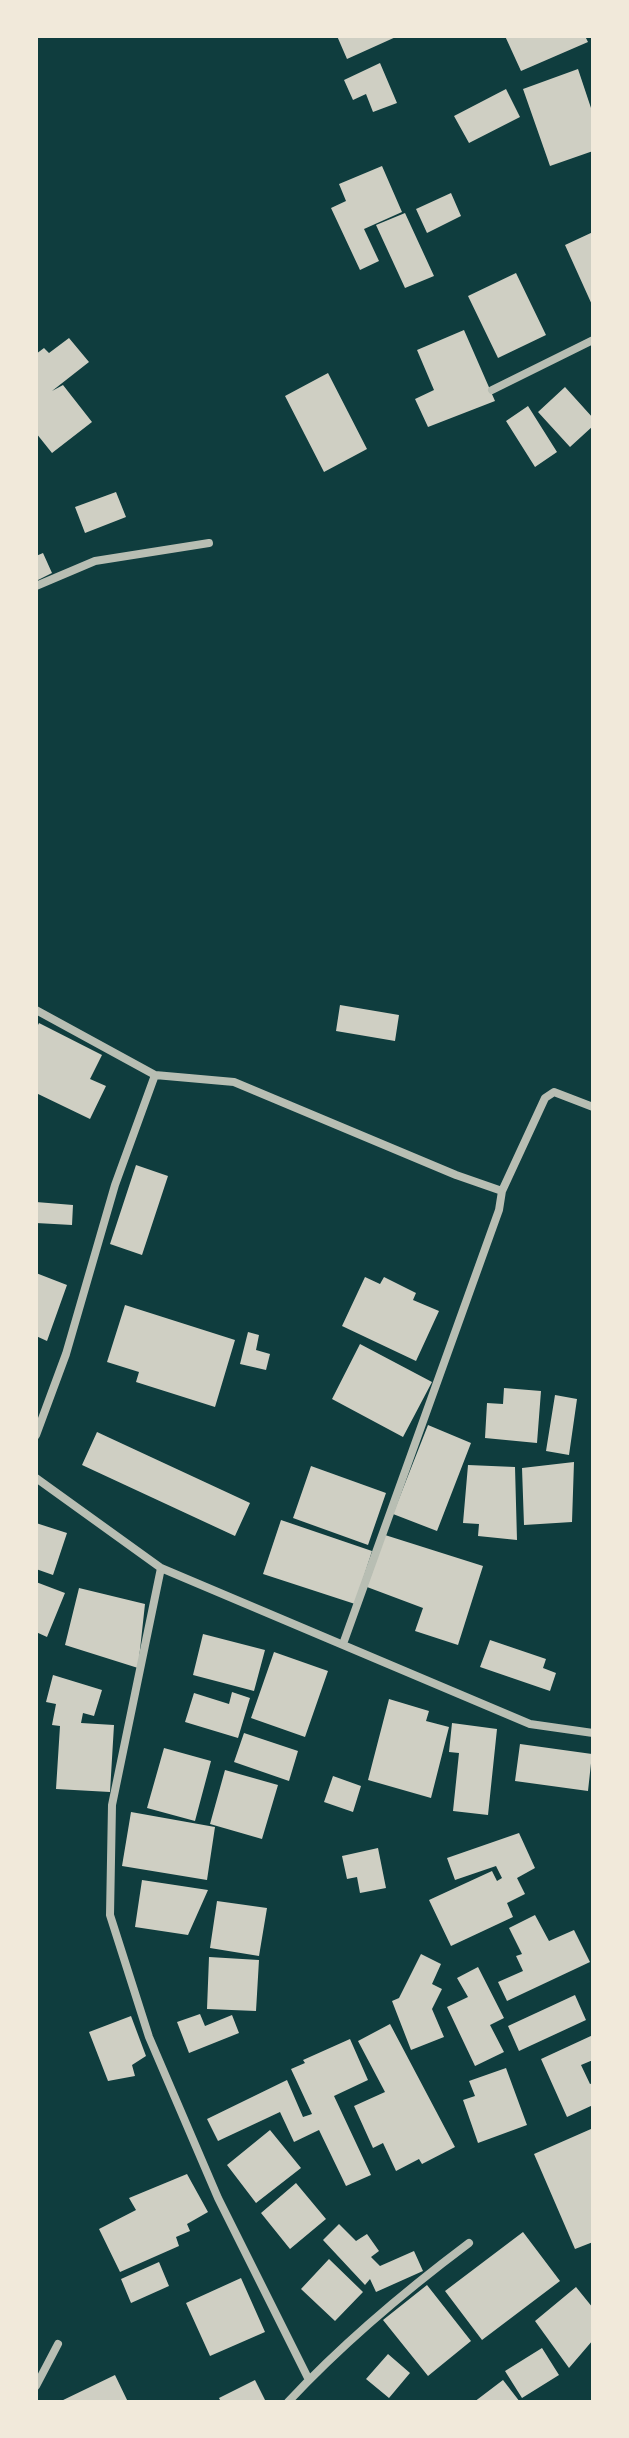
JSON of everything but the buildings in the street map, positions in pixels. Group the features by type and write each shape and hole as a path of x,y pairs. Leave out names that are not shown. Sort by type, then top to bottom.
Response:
{"street":[{"path":"492,390 593,340"},
{"path":"36,586 95,561 209,543"},
{"path":"36,1010 155,1075 234,1082 456,1175 502,1191"},
{"path":"36,1435 66,1354 115,1185 155,1075"},
{"path":"343,1644 499,1210 502,1191 545,1098 554,1092 593,1107"},
{"path":"36,1478 161,1568 530,1724 593,1733"},
{"path":"161,1568 112,1805 110,1915 149,2037 180,2110 218,2198 309,2380"},
{"path":"288,2402 414,2284 469,2243"},
{"path":"36,2386 58,2344"}]}
